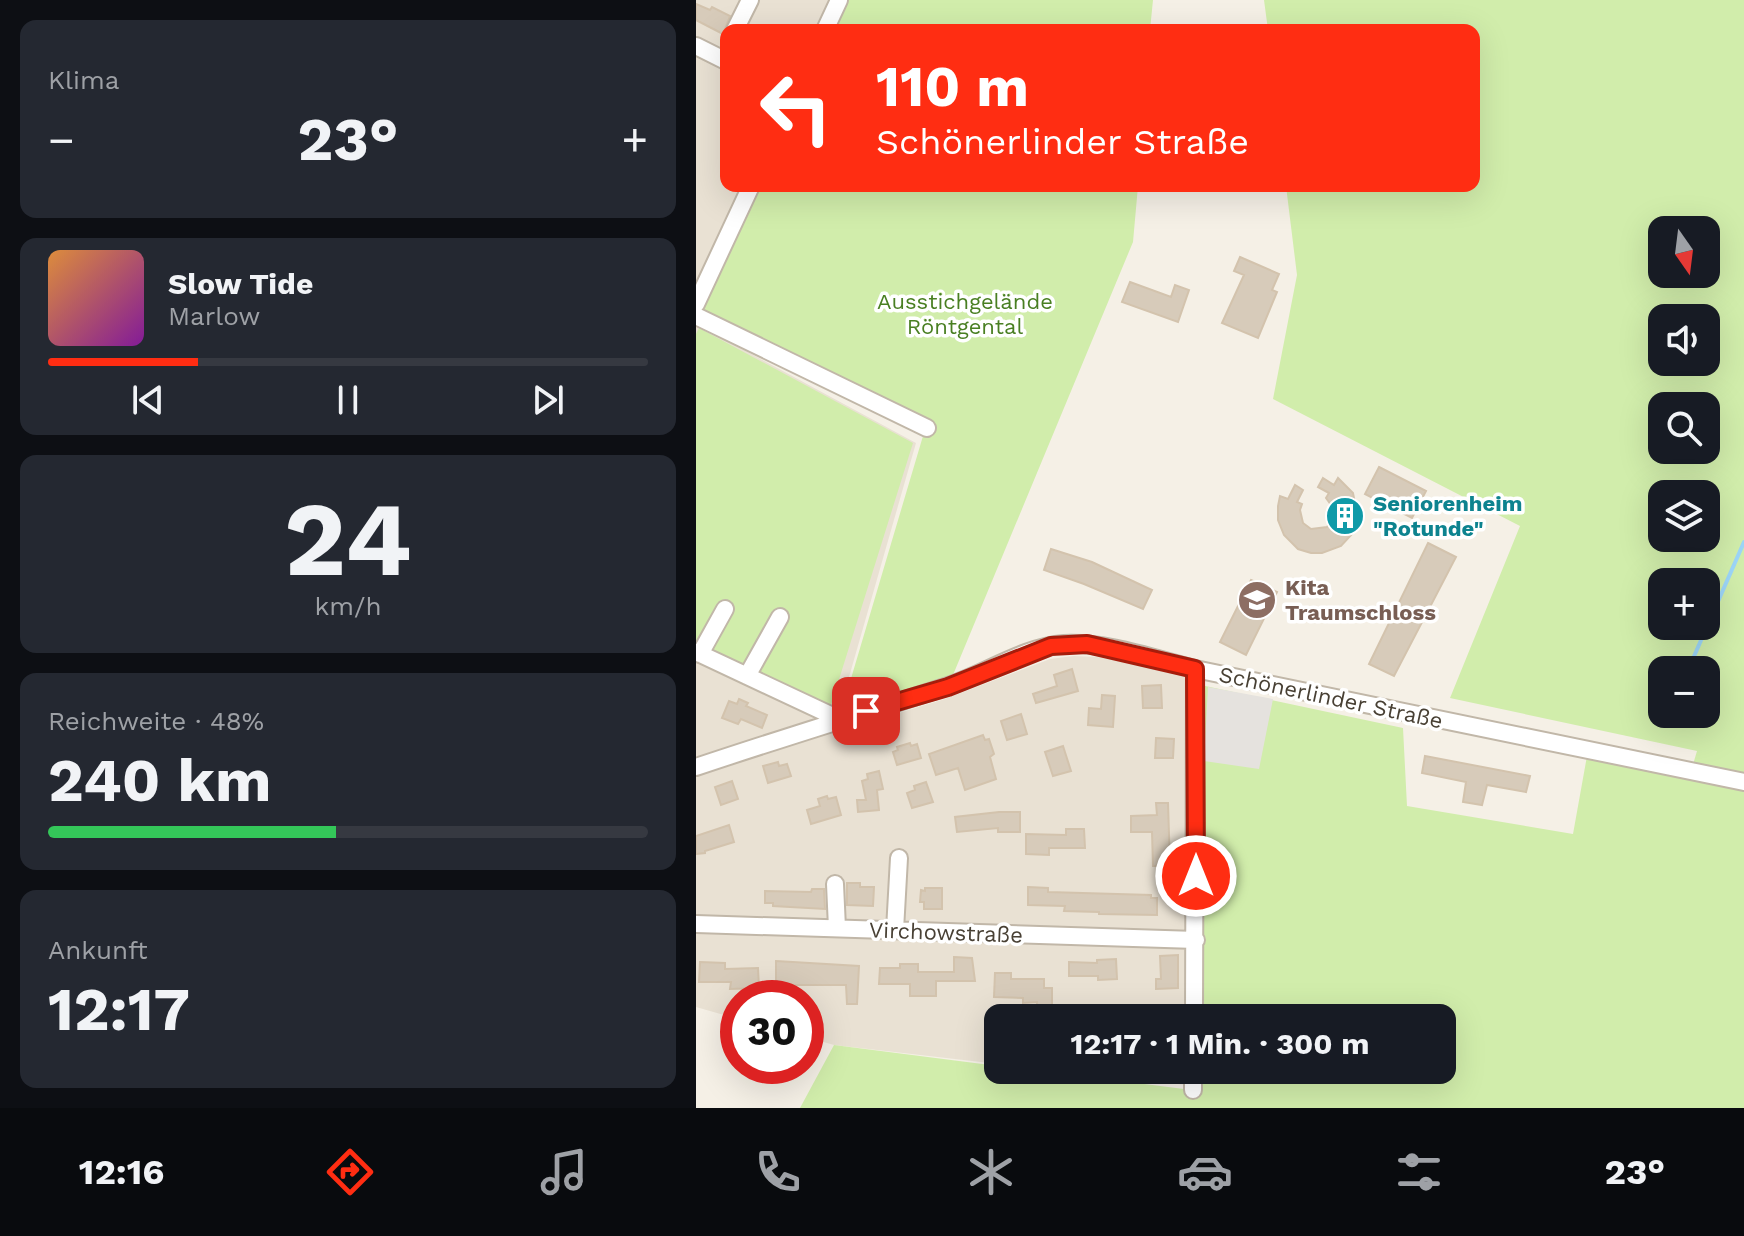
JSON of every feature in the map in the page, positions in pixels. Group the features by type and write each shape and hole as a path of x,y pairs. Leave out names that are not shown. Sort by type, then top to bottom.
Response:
{"street":[{"path":"738,24 750,0"},
{"path":"828,24 839,0"},
{"path":"696,46 720,55"},
{"path":"696,304 748,192"},
{"path":"696,316 927,428"},
{"path":"725,609 698,653 839,719"},
{"path":"747,676 780,617"},
{"name":"Schönerlinder Straße","path":"696,767 839,719 948,687 1051,646 1087,644 1744,782"},
{"path":"1194,1004 1195,669"},
{"path":"895,930 899,858"},
{"path":"835,884 837,928"},
{"name":"Virchowstraße","path":"696,924 1196,940"},
{"path":"1193,1084 1193,1090"}],"shaded area":[{"path":"696,0 836,0 825,24 720,24 720,192 744,192 696,291"},
{"path":"696,324 916,443 833,733 945,699 1050,659 1098,657 1189,676 1187,1004 984,1004 984,1062 824,1042 824,980 720,980 720,1014 696,1007"},
{"path":"1208,687 1273,699 1259,769 1204,761"}],"green space":[{"path":"844,0 1153,0 1151,24 833,24"},
{"path":"1264,0 1744,0 1744,1108 800,1108 813,1084 824,1084 824,1064 834,1045 984,1064 984,1084 1144,1084 1192,1090 1192,1084 1456,1084 1456,1004 1193,1004 1196,684 1403,728 1407,806 1573,834 1587,756 1689,778 1697,751 1450,698 1520,526 1273,399 1297,275 1287,192 1480,192 1480,24 1267,24"},
{"name":"Ausstichgelände Röntgental","path":"754,192 1137,192 1133,242 948,687 839,719 923,436 698,313"},
{"path":"699,328 913,443 831,705 696,644 696,334"}],"building":[{"path":"696,4 710,10 712,7 730,16 727,24 720,24 720,32 696,20"},
{"path":"1240,257 1279,274 1272,290 1277,292 1258,338 1222,323 1244,275 1234,271"},
{"path":"1130,282 1171,297 1175,285 1189,290 1178,322 1122,302"},
{"path":"1379,467 1426,491 1412,518 1365,494"},
{"name":"Seniorenheim \"Rotunde\"","path":"1323,478 1334,485 1338,478 1353,493 1356,524 1341,546 1322,553 1311,553 1298,549 1284,535 1278,520 1278,506 1280,496 1288,499 1295,485 1303,490 1297,502 1302,504 1303,523 1311,529 1327,527 1334,509 1326,498 1329,493 1318,487"},
{"path":"1428,543 1456,557 1394,676 1369,664"},
{"path":"1051,549 1092,562 1152,590 1143,609 1044,570"},
{"path":"1251,580 1277,592 1246,655 1220,642"},
{"path":"1072,669 1078,691 1036,703 1033,694 1057,686 1054,675"},
{"path":"1161,685 1162,708 1143,708 1142,686"},
{"path":"1102,695 1115,696 1113,727 1088,725 1089,708 1101,709"},
{"path":"739,699 748,703 746,706 767,715 762,728 741,719 738,724 722,718 729,701 737,704"},
{"path":"1021,714 1027,734 1007,740 1001,721"},
{"path":"983,735 985,740 989,739 994,754 990,757 996,779 965,790 958,768 936,775 929,754"},
{"path":"1156,738 1174,739 1173,758 1155,758"},
{"path":"910,743 911,746 917,744 921,758 897,765 893,752 898,750 897,747"},
{"path":"1063,746 1071,771 1053,776 1045,752"},
{"path":"1425,756 1530,776 1526,792 1487,785 1482,805 1463,802 1466,782 1422,773"},
{"path":"778,762 779,766 787,764 791,776 768,783 763,766"},
{"path":"879,771 883,789 877,790 879,810 858,812 857,800 866,800 862,781 868,779 867,774"},
{"path":"732,781 738,799 721,805 715,787"},
{"path":"926,782 933,802 912,808 907,793 915,790 914,786"},
{"path":"827,796 828,799 836,797 841,815 811,824 807,810 820,806 818,799"},
{"path":"1156,803 1168,803 1170,866 1153,866 1152,832 1131,832 1131,816 1157,815"},
{"path":"1020,812 1020,832 998,832 998,828 957,832 955,817"},
{"path":"729,825 734,842 696,854 696,836"},
{"path":"1066,829 1084,829 1085,848 1049,848 1049,855 1026,854 1026,834 1066,835"},
{"path":"847,883 874,887 873,906 847,905"},
{"path":"1028,887 1048,888 1048,892 1151,895 1151,898 1157,898 1157,915 1099,914 1064,911 1065,906 1028,905"},
{"path":"925,888 942,888 942,909 924,909 924,902 920,902 921,890 925,891"},
{"path":"812,889 824,889 825,909 765,903 765,891 811,892"},
{"path":"1178,955 1178,988 1156,989 1156,979 1161,979 1160,956"},
{"path":"954,957 972,958 975,981 936,981 936,996 910,996 910,984 879,984 880,968 918,964 918,972 954,972"},
{"path":"1116,959 1117,979 1069,976 1069,962 1097,963 1097,960"},
{"path":"776,961 859,966 857,1004 847,1004 846,985 824,985 824,980 776,980"},
{"path":"700,962 725,963 725,969 758,968 759,980 699,982"},
{"path":"995,973 1011,973 1011,979 1044,979 1044,988 1052,988 1052,1004 1023,1003 1023,998 994,997"}],"waterway":[{"path":"1694,656 1744,542"}],"place":[{"name":"Seniorenheim \"Rotunde\"","path":"1345,516"},
{"name":"Kita Traumschloss","path":"1257,600"}],"route":[{"path":"866,711 948,687 1038,650 1066,644 1087,644 1195,669 1196,876"}]}
